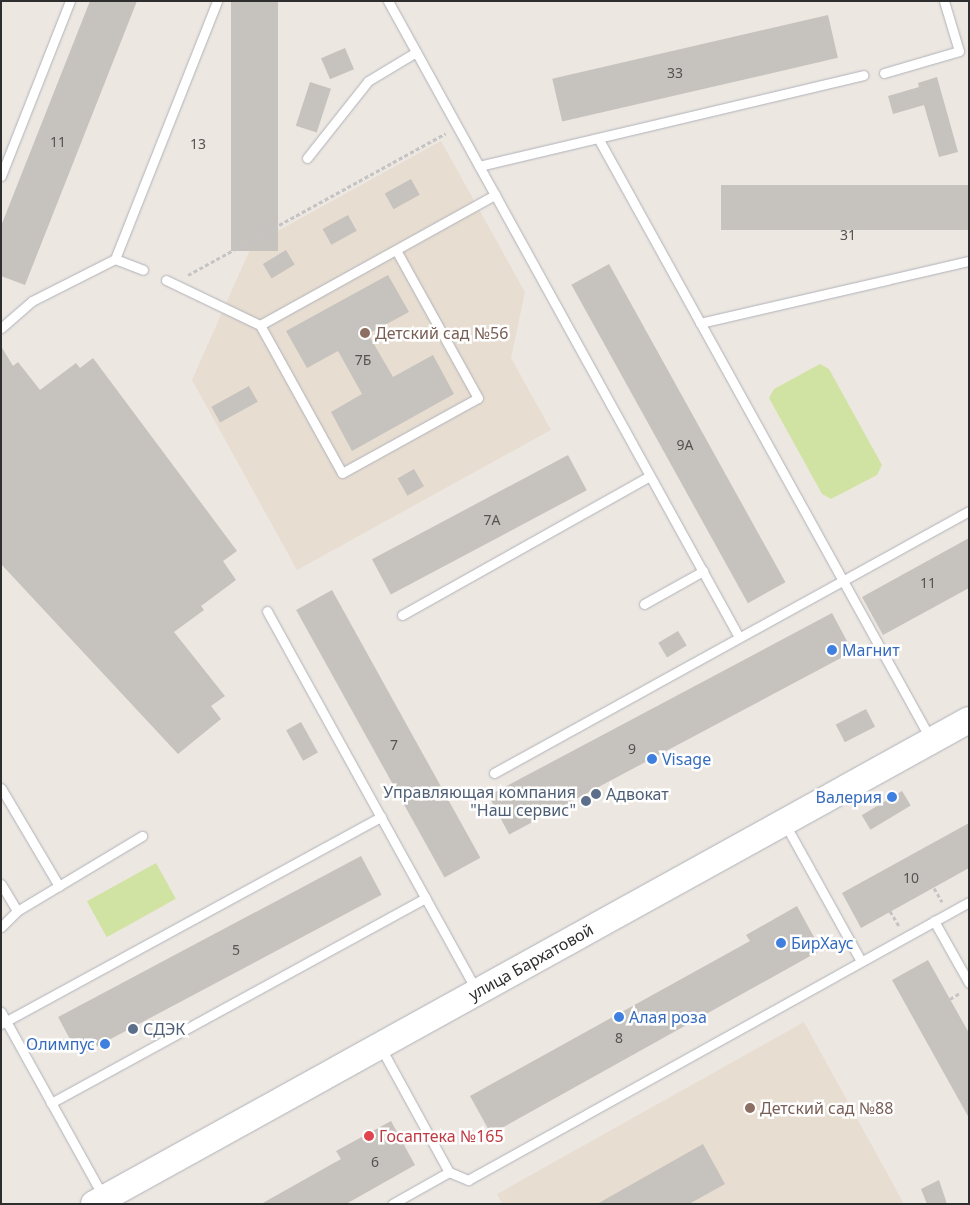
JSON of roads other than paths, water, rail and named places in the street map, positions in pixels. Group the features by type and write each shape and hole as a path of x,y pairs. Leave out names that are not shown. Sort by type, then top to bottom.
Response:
{"street":[{"name":"улица Бархатовой","path":"99,1201 969,720"}],"lane":[{"path":"1,176 70,1"},
{"path":"1,328 32,301 115,259 217,1"},
{"path":"388,1 739,637"},
{"path":"884,73 959,51 944,1"},
{"path":"307,158 368,81 416,52"},
{"path":"479,166 863,75"},
{"path":"598,138 931,741"},
{"path":"260,325 495,195"},
{"path":"169,281 260,325 342,473 478,398 396,250"},
{"path":"115,259 143,270"},
{"path":"700,323 969,261"},
{"path":"402,615 650,476"},
{"path":"494,773 969,511"},
{"path":"644,604 703,572"},
{"path":"267,611 478,992"},
{"path":"1,788 59,886"},
{"path":"4,1022 381,816"},
{"path":"784,822 861,961"},
{"path":"1,927 17,911 142,836"},
{"path":"1,884 17,911"},
{"path":"52,1103 426,898"},
{"path":"379,1046 449,1172 468,1180 969,902"},
{"path":"934,921 969,983"},
{"path":"1,1012 4,1022 52,1103 99,1201"},
{"path":"392,1204 449,1172"}],"place":[{"name":"Детский сад №56","path":"365,333"},
{"name":"Магнит","path":"832,650"},
{"name":"Visage","path":"652,759"},
{"name":"Адвокат","path":"596,794"},
{"name":"Валерия","path":"892,797"},
{"name":"Управляющая компания \"Наш сервис\"","path":"586,801"},
{"name":"БирХаус","path":"781,943"},
{"name":"Алая роза","path":"619,1017"},
{"name":"СДЭК","path":"133,1029"},
{"name":"Олимпус","path":"105,1044"},
{"name":"Детский сад №88","path":"750,1108"},
{"name":"Госаптека №165","path":"369,1136"}]}
